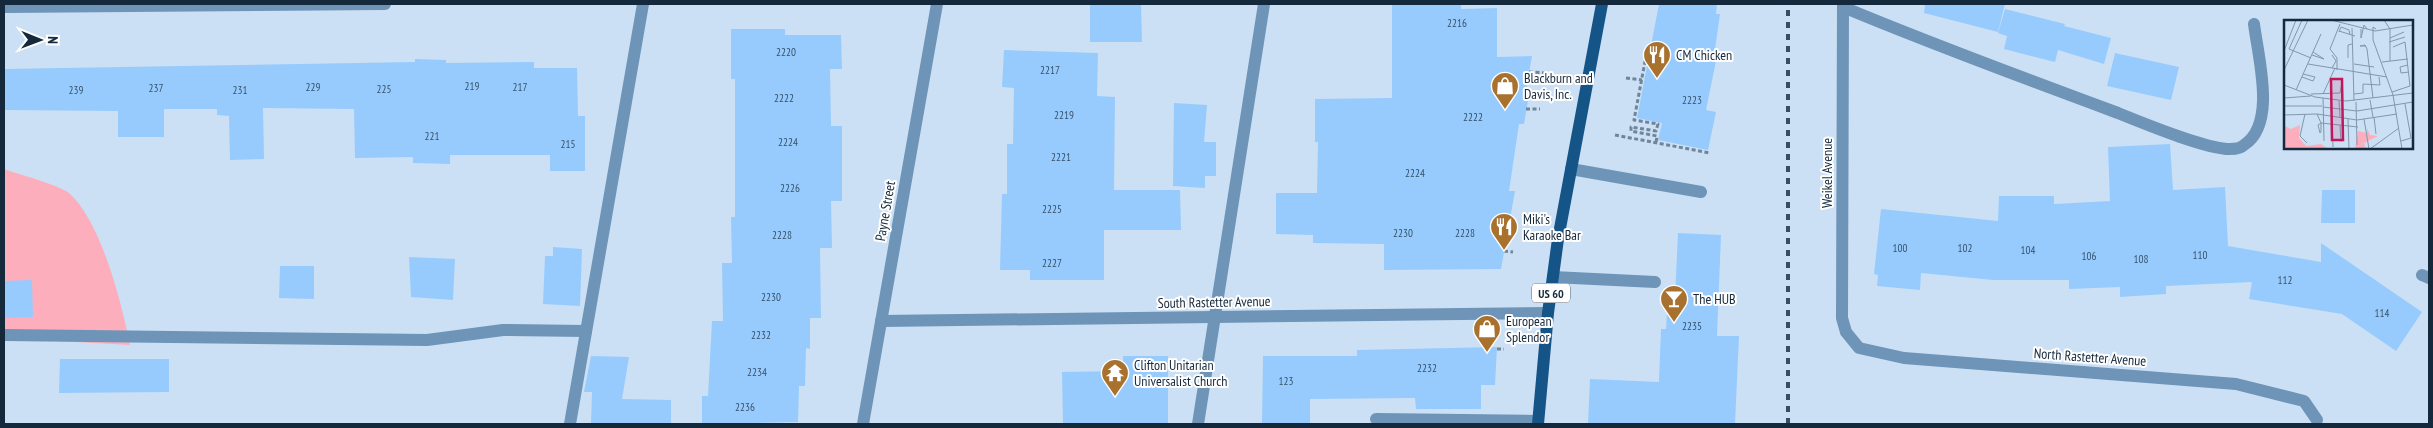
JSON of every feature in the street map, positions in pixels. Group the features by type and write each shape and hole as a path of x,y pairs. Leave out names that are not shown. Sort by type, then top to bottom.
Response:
{"main road":[{"name":"US 60","path":"1538,422 1553,278 1602,4"}],"street":[{"path":"4,7 385,4"},
{"path":"570,424 643,4"},
{"name":"Payne Street","path":"863,424 937,4"},
{"path":"1198,424 1213,317 1264,4"},
{"path":"1843,5 1920,39 2132,118 2203,143 2229,149 2243,147 2254,136 2261,124 2263,99 2254,24"},
{"name":"Weikel Avenue","path":"1843,5 1841,288 1842,318 1852,341"},
{"path":"1571,169 1701,192"},
{"path":"1553,278 1655,282"},
{"name":"South Rastetter Avenue","path":"881,321 1548,313"},
{"path":"4,335 427,340 503,330 586,331"},
{"name":"North Rastetter Avenue","path":"1852,341 1859,348 1904,358 2236,384 2304,401 2317,420"},
{"path":"1376,419 1538,422"}],"path":[{"path":"1650,51 1647,51 1634,120 1658,124 1656,131 1631,127 1631,131 1657,136 1656,143"},
{"path":"1529,72 1547,73"},
{"path":"1626,78 1642,80"},
{"path":"1526,110 1540,109"},
{"path":"1615,135 1710,153"},
{"path":"1504,251 1514,252"},
{"path":"1497,349 1504,349"}],"shaded area":[{"path":"4,169 64,190 80,206 91,223 100,243 116,286 130,345 4,338"}],"building":[{"path":"1090,4 1141,4 1142,42 1090,42"},
{"path":"1461,4 1461,9 1497,8 1497,57 1532,56 1525,95 1529,95 1524,124 1519,124 1509,191 1515,191 1501,269 1384,270 1384,244 1313,243 1313,235 1276,234 1276,193 1317,193 1318,142 1315,142 1315,99 1392,98 1392,5"},
{"path":"1659,4 1717,4 1716,14 1720,14 1714,56 1717,56 1706,110 1716,112 1708,150 1658,140 1662,123 1637,118"},
{"path":"1925,4 2005,4 1998,32 1924,13"},
{"path":"2005,9 2111,38 2104,64 2058,50 2055,62 2004,49 2007,36 1998,33"},
{"path":"731,29 785,29 785,35 841,35 842,69 830,69 831,126 842,126 842,201 831,201 832,248 820,248 821,318 810,318 810,349 806,348 805,386 799,386 798,422 702,424 702,396 708,396 712,321 723,321 722,263 732,263 731,217 735,217 735,79 731,79"},
{"path":"1004,50 1098,53 1097,96 1115,97 1114,190 1180,190 1181,230 1104,230 1104,280 1030,280 1030,270 1000,270 1002,194 1007,194 1007,144 1013,144 1014,88 1002,87"},
{"path":"2115,53 2179,67 2171,100 2107,86"},
{"path":"415,59 446,60 446,63 534,62 534,68 577,68 578,116 585,116 585,171 550,171 550,155 450,155 450,164 413,163 413,157 355,158 354,109 263,108 264,159 230,160 229,116 217,115 217,109 164,109 164,137 118,137 118,111 4,110 4,69 415,62"},
{"path":"1174,103 1207,105 1204,142 1216,142 1216,176 1205,176 1205,188 1173,186"},
{"path":"2170,144 2173,190 2225,187 2228,246 2321,262 2321,243 2422,312 2396,351 2342,314 2249,299 2252,282 2166,286 2166,294 2120,297 2120,287 2069,289 2069,280 1993,280 1921,273 1920,290 1877,286 1878,275 1874,274 1881,209 1998,221 1999,196 2054,196 2054,204 2110,201 2108,147"},
{"path":"2322,190 2355,190 2355,223 2321,223"},
{"path":"1678,233 1721,235 1717,336 1739,336 1735,424 1588,424 1590,379 1659,382 1661,329 1666,329 1668,298 1675,298"},
{"path":"553,247 582,249 580,306 543,304 545,256 553,256"},
{"path":"409,257 455,259 453,300 411,297"},
{"path":"280,266 314,266 314,299 279,298"},
{"path":"32,280 33,317 4,318 4,281"},
{"path":"1497,347 1495,385 1481,385 1481,409 1416,409 1415,398 1310,399 1310,424 1262,424 1263,356 1357,356 1357,350"},
{"path":"591,356 629,357 622,399 671,400 671,424 591,424 592,392 584,392"},
{"name":"Clifton Unitarian Universalist Church","path":"1123,356 1168,356 1168,423 1063,424 1062,372 1123,371"},
{"path":"60,359 169,359 169,392 59,393"}],"railway":[{"path":"1788,4 1788,424"}],"place":[{"name":"CM Chicken","path":"1657,79"},
{"name":"Blackburn and Davis, Inc.","path":"1505,110"},
{"name":"Miki's Karaoke Bar","path":"1504,251"},
{"name":"The HUB","path":"1674,323"},
{"name":"European Splendor","path":"1487,353"},
{"name":"Clifton Unitarian Universalist Church","path":"1115,397"}]}
